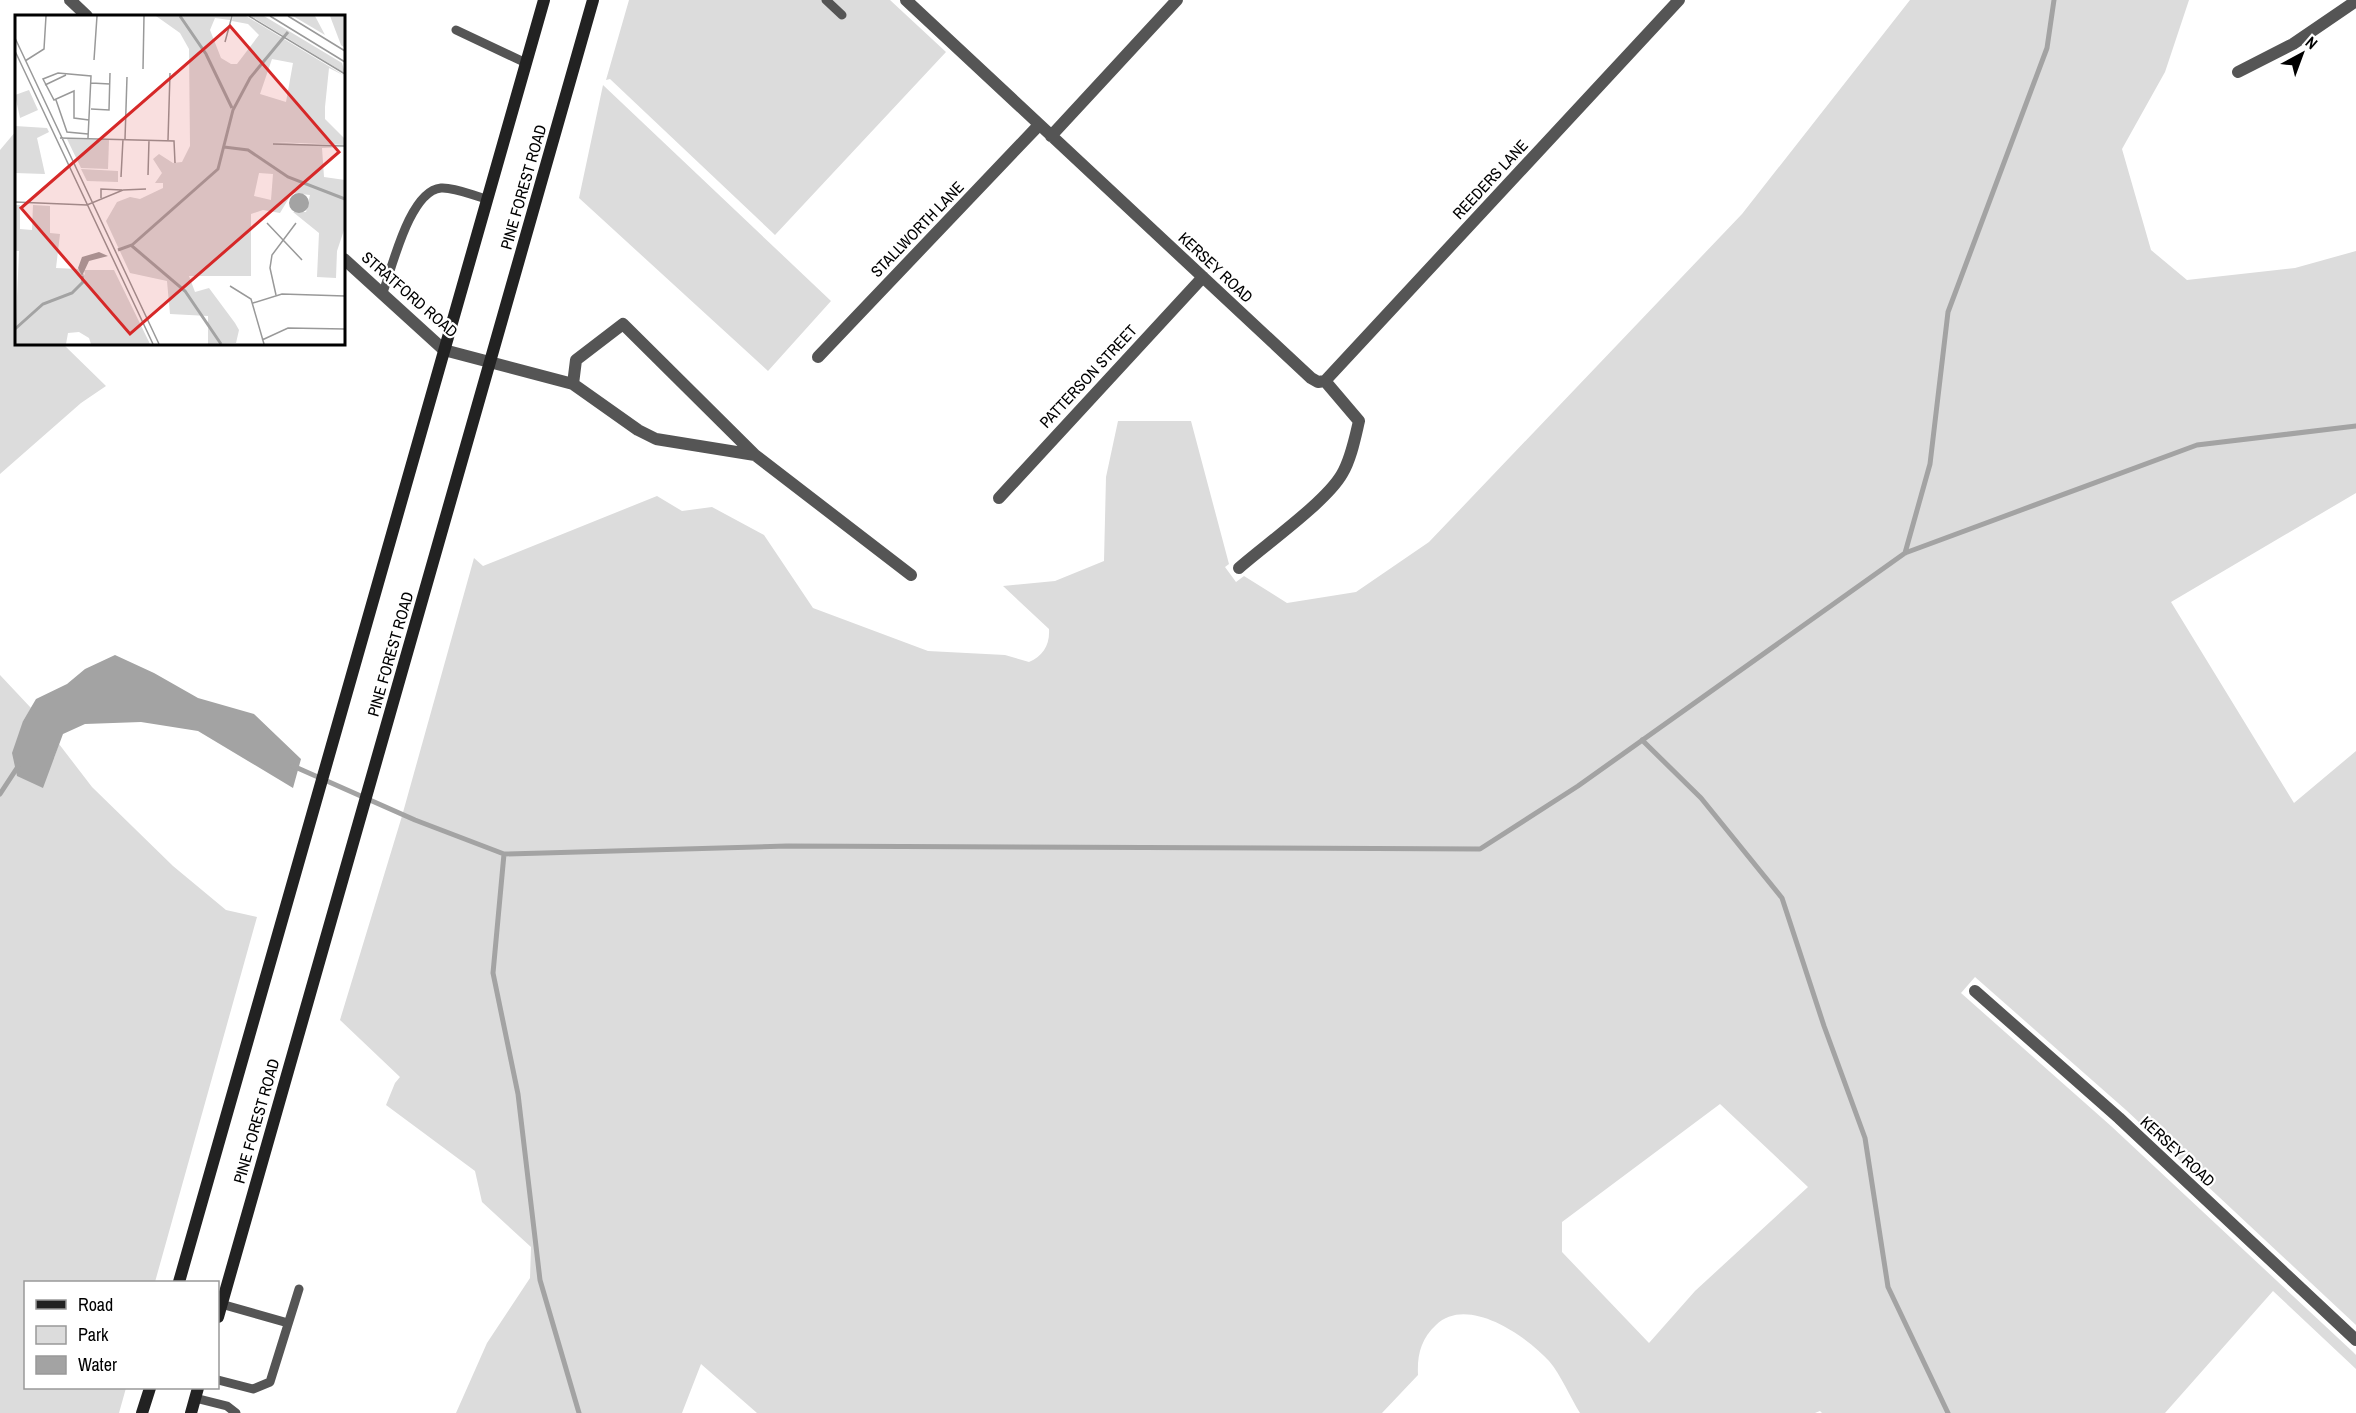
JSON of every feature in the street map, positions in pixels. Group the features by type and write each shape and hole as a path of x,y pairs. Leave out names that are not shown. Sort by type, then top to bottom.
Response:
{"main road":[{"name":"PINE FOREST ROAD","path":"179,1281 544,0"},
{"name":"PINE FOREST ROAD","path":"219,1313 593,0"},
{"path":"142,1413 150,1389"},
{"path":"191,1413 196,1393"}],"street":[{"path":"70,0 86,15"},
{"name":"KERSEY ROAD","path":"906,0 1311,378 1318,382 1325,381 1359,421 1355,440 1342,475 1316,502 1239,568"},
{"path":"1052,136 1177,0"},
{"name":"REEDERS LANE","path":"1325,381 1679,0"},
{"path":"2238,72 2293,44 2356,1"},
{"name":"STALLWORTH LANE","path":"818,357 1039,125"},
{"name":"STRATFORD ROAD","path":"345,260 444,350 490,360 573,384 656,440 755,455"},
{"name":"PATTERSON STREET","path":"999,498 1203,277"},
{"path":"573,384 576,360 623,324 755,455 911,575"},
{"name":"KERSEY ROAD","path":"1975,991 2118,1118 2356,1340"}],"lane":[{"path":"826,0 842,15"},
{"path":"456,30 526,63"},
{"path":"382,295 414,208 424,194 441,188 487,199"},
{"path":"219,1380 253,1389 270,1382 298,1288"},
{"path":"221,1304 288,1323"},
{"path":"196,1393 227,1406 236,1413"}],"green space":[{"path":"629,0 890,0 946,52 775,235 610,79 606,80"},
{"path":"1910,0 2189,0 2165,72 2122,149 2151,250 2187,280 2295,268 2356,251 2356,493 2171,602 2294,803 2356,751 2356,1325 2126,1110 1975,977 1961,993 2111,1126 2352,1351 2356,1355 2356,1369 2273,1291 2165,1413 1822,1413 1820,1411 1815,1413 1580,1413 1558,1373 1549,1361 1526,1340 1495,1322 1479,1316 1463,1314 1449,1317 1431,1330 1421,1348 1418,1375 1382,1413 757,1413 701,1364 682,1413 456,1413 487,1343 530,1278 531,1247 482,1202 475,1171 386,1105 400,1077 340,1020 402,816 474,558 483,566 657,496 682,511 712,507 764,535 813,608 928,651 1005,655 1029,662 1045,649 1049,629 1003,586 1055,581 1104,561 1106,477 1118,421 1191,421 1229,564 1225,567 1236,582 1244,576 1287,603 1356,592 1429,542 1742,214","holes":["1720,1104 1808,1187 1695,1291 1649,1343 1562,1252 1562,1222"]},
{"path":"603,85 831,301 768,371 579,198"},
{"path":"15,132 15,345 64,345 106,386 81,403 0,474 0,150"},
{"path":"0,675 31,708 23,721 54,758 59,744 92,787 173,866 226,910 257,917 155,1281 24,1281 24,1389 126,1389 119,1413 0,1413"}],"water":[{"path":"115,655 154,673 198,698 254,714 301,759 293,788 198,731 141,722 85,724 63,734 43,788 17,776 12,753 23,721 36,699 67,684 85,669"}],"waterway":[{"path":"1905,553 1930,464 1948,312 2047,48 2054,0"},
{"path":"293,766 415,820 504,854 787,846 1480,849 1578,786 1905,553 2197,445 2356,426"},
{"path":"1642,740 1701,798 1782,898 1824,1026 1865,1138 1888,1287 1948,1413"},
{"path":"0,794 19,765"},
{"path":"504,854 493,973 518,1094 540,1280 579,1413"}]}
